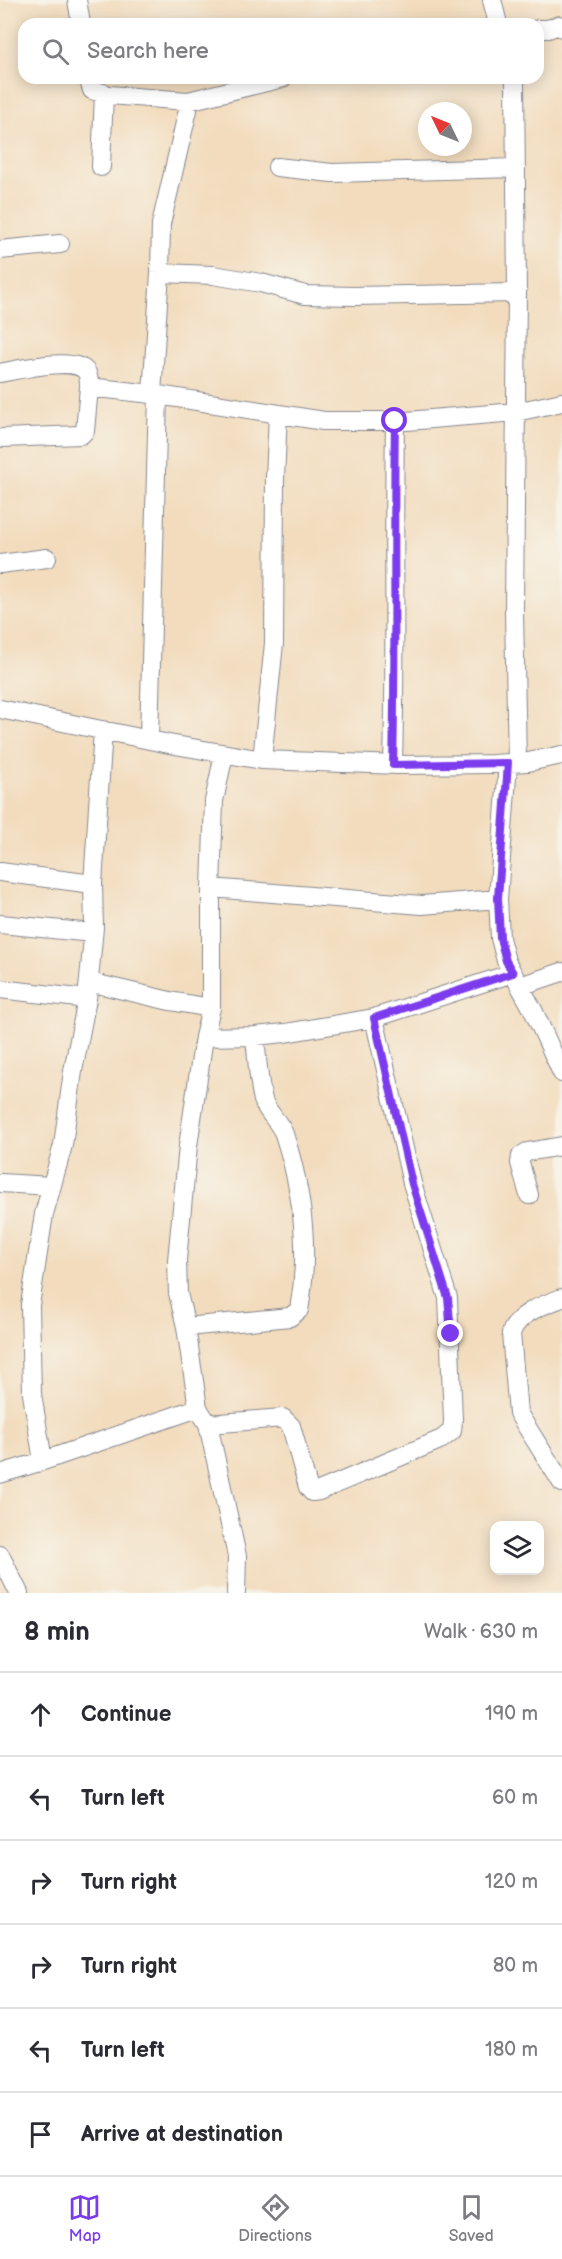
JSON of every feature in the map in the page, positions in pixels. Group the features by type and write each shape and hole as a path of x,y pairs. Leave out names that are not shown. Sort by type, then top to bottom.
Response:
{"street":[{"path":"77,0 80,18"},
{"path":"492,0 496,18"},
{"path":"544,28 561,25"},
{"path":"90,84 92,90 104,93 153,100 188,101 229,84"},
{"path":"514,84 516,168 514,207 517,293 512,763 498,898 500,938 506,961 562,1073"},
{"path":"100,167 104,93"},
{"path":"149,739 155,394 161,224 188,110 188,101"},
{"path":"277,167 332,173 516,168"},
{"path":"0,250 60,244"},
{"path":"160,273 213,275 261,283 305,295 517,293"},
{"path":"0,373 66,363 82,368 87,374 89,387 85,431 81,435 2,438"},
{"path":"89,387 155,394 324,421 395,421 516,412 562,402"},
{"path":"262,760 274,643 275,478 278,414"},
{"path":"393,765 396,654 393,533 395,421"},
{"path":"0,564 47,558"},
{"path":"0,709 262,760 393,765 512,763 562,754"},
{"path":"42,1461 32,1394 30,1305 44,1214 63,1145 73,1071 88,991 104,730"},
{"path":"224,754 214,801 211,1008 204,1037 188,1146 177,1260 178,1293 186,1327 198,1408 208,1424 237,1556 236,1593"},
{"path":"0,872 93,884"},
{"path":"211,888 422,905 498,898"},
{"path":"0,924 93,933"},
{"path":"204,1037 255,1036 374,1018 517,980 562,972"},
{"path":"0,989 88,991 211,1008"},
{"path":"208,1424 283,1418 287,1420 291,1426 308,1487 312,1492 442,1439 452,1431 448,1298 412,1184 374,1018"},
{"path":"186,1327 290,1317 299,1310 304,1284 305,1239 302,1202 283,1132 276,1119 269,1113 263,1100 255,1036"},
{"path":"529,1195 519,1163 521,1156 527,1152 562,1146"},
{"path":"0,1183 52,1186"},
{"path":"562,1298 521,1317 514,1324 511,1334 518,1413 562,1483"},
{"path":"0,1474 198,1408"},
{"path":"0,1555 19,1593"}],"route":[{"path":"395,421 393,533 396,654 393,765 508,763 498,898 500,938 506,961 513,973 374,1018 412,1184 448,1298 451,1334"}]}
